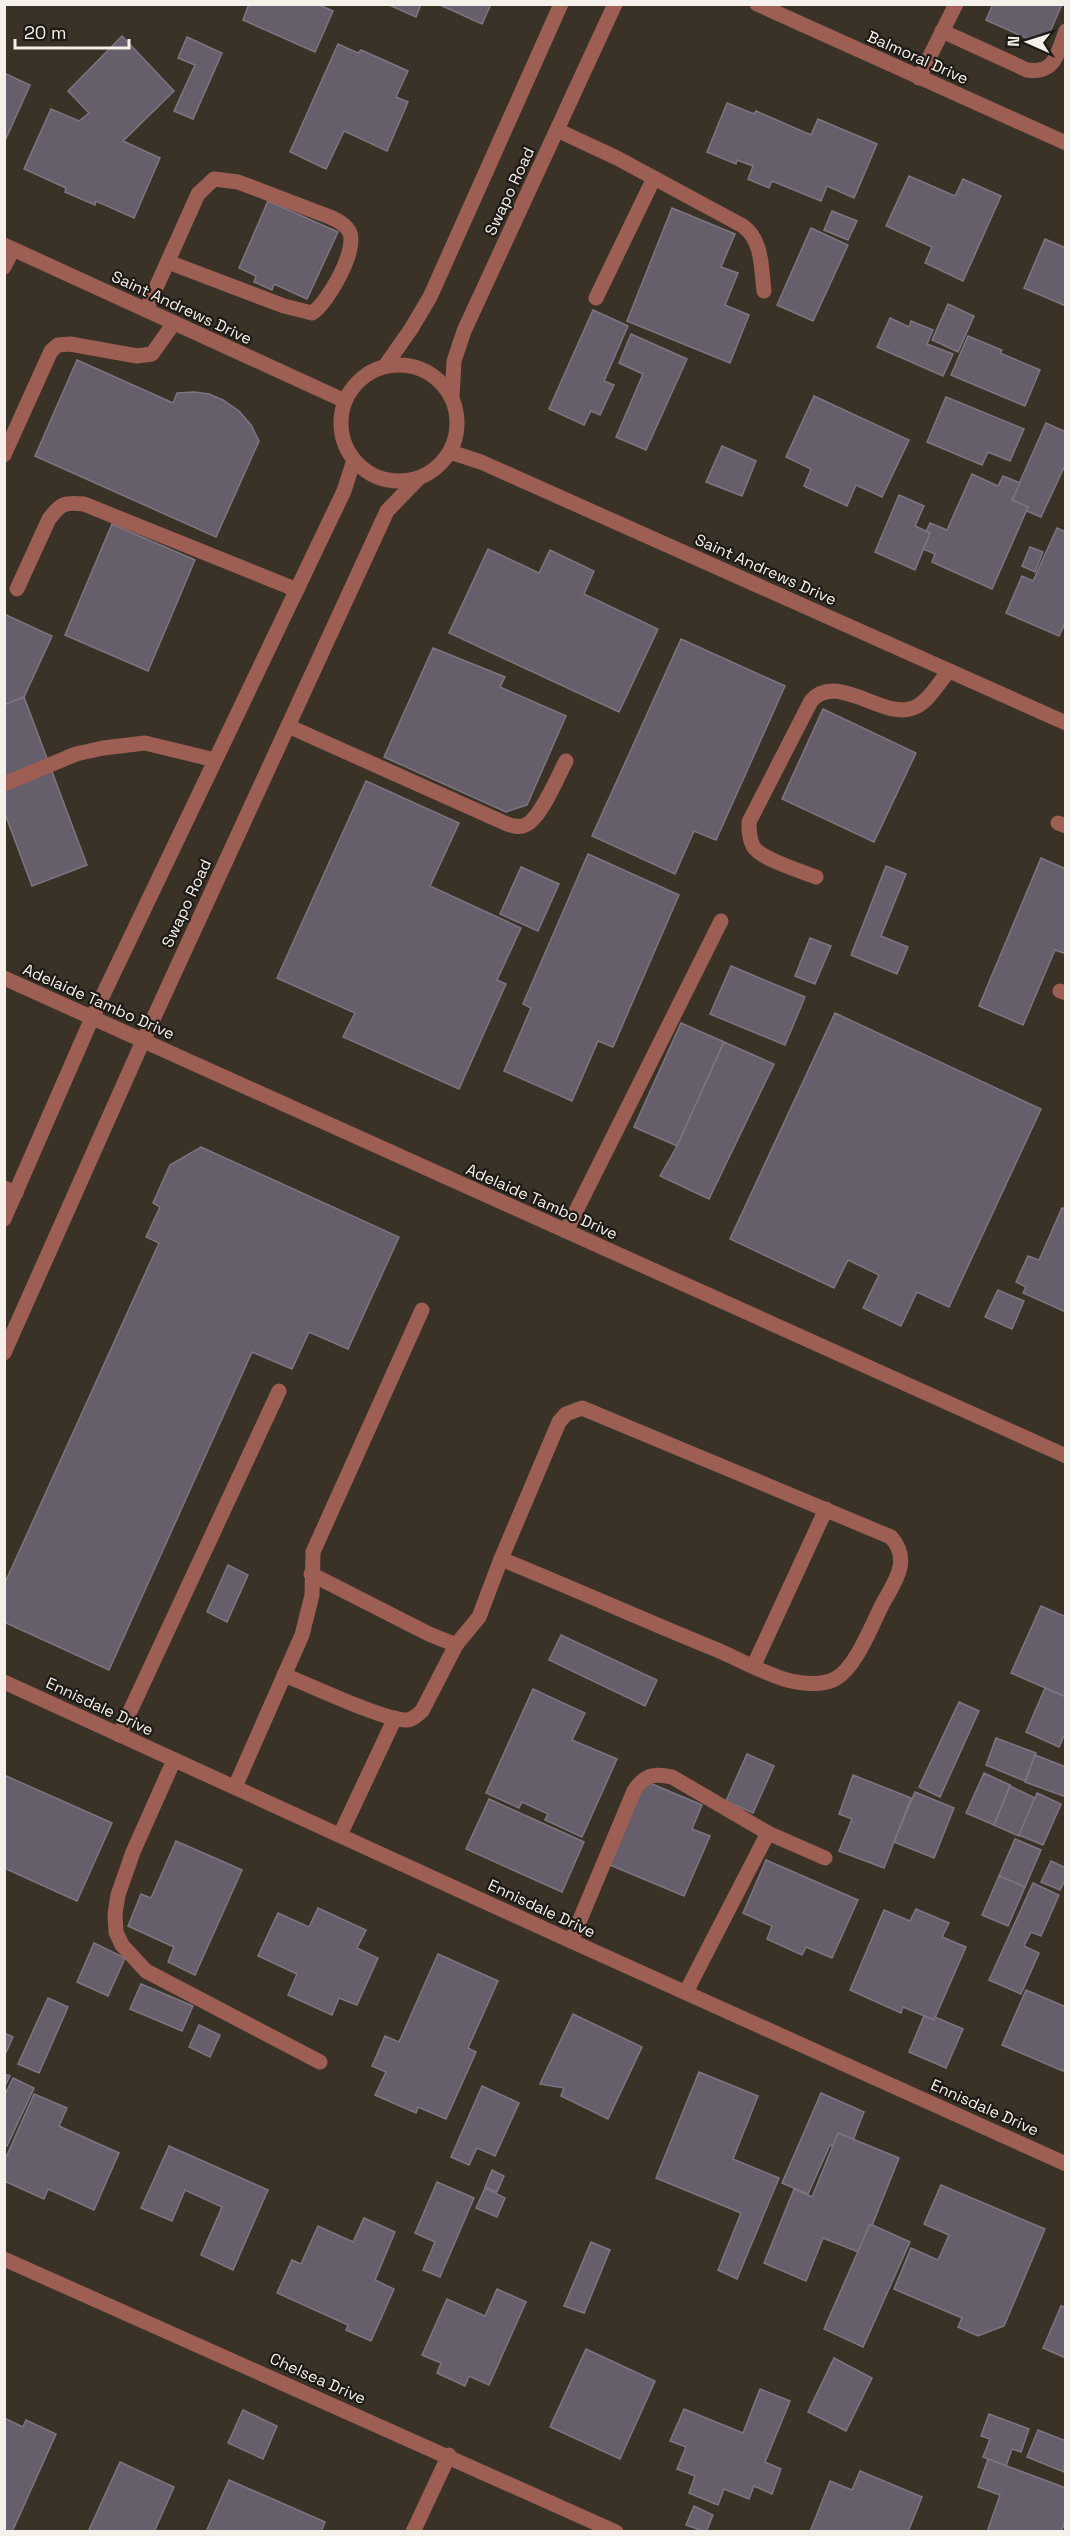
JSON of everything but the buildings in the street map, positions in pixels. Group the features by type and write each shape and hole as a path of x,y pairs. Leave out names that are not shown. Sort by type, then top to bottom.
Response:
{"street":[{"name":"Swapo Road","path":"385,366 430,297 561,4"},
{"name":"Swapo Road","path":"452,397 454,361 464,332 615,4"},
{"name":"Balmoral Drive","path":"757,4 1065,143"},
{"path":"919,78 956,4"},
{"path":"942,31 1027,70 1039,72 1054,63 1065,31"},
{"path":"557,130 617,158 752,233 758,245 764,291"},
{"path":"596,298 654,178"},
{"path":"146,310 198,195 214,179 238,182 330,217 342,223 349,231 352,242 346,261 322,307 312,313 284,306 168,262"},
{"path":"4,267 9,247"},
{"name":"Saint Andrews Drive","path":"9,247 345,401"},
{"path":"4,455 51,351 58,345 70,344 137,356 152,354 174,323"},
{"path":"404,364 424,369 440,381 452,397 457,410 456,439 450,452 442,463 417,479 400,482 382,479 367,472 354,460 346,447 341,416 345,401 354,385 368,373 385,366 404,364"},
{"name":"Saint Andrews Drive","path":"450,452 481,462 1065,723"},
{"path":"4,1219 10,1190 344,491 354,460"},
{"name":"Swapo Road","path":"4,1353 143,1041 387,511 417,479"},
{"path":"17,589 50,519 57,508 68,502 84,504 297,590"},
{"path":"816,877 761,854 753,847 749,835 749,822 810,701 818,692 827,691 903,710 913,709 922,703 949,670"},
{"path":"288,726 413,783 518,827 527,825 536,817 566,761"},
{"path":"4,784 76,754 145,743 215,759"},
{"path":"566,1231 721,921"},
{"name":"Adelaide Tambo Drive","path":"4,978 1065,1456"},
{"path":"235,1787 302,1635 312,1595 313,1552 422,1310"},
{"path":"118,1735 279,1391"},
{"path":"284,1675 395,1718 406,1720 414,1718 422,1711 456,1645 479,1617 501,1559 559,1422 573,1410 582,1408 592,1410 891,1538 898,1546 902,1559 896,1579 852,1664 837,1678 824,1683 804,1684 787,1680 501,1559"},
{"path":"754,1665 826,1509"},
{"path":"311,1574 429,1634 456,1645"},
{"name":"Ennisdale Drive","path":"4,1682 1065,2164"},
{"path":"340,1835 395,1718"},
{"path":"174,1760 133,1852 118,1895 115,1914 116,1932 122,1946 146,1971 320,2062"},
{"path":"572,1941 634,1791 639,1782 648,1775 658,1774 672,1777 768,1833 825,1858"},
{"path":"686,1992 768,1833"},
{"name":"Chelsea Drive","path":"4,2259 449,2455 616,2532"},
{"path":"413,2532 449,2455"}]}
